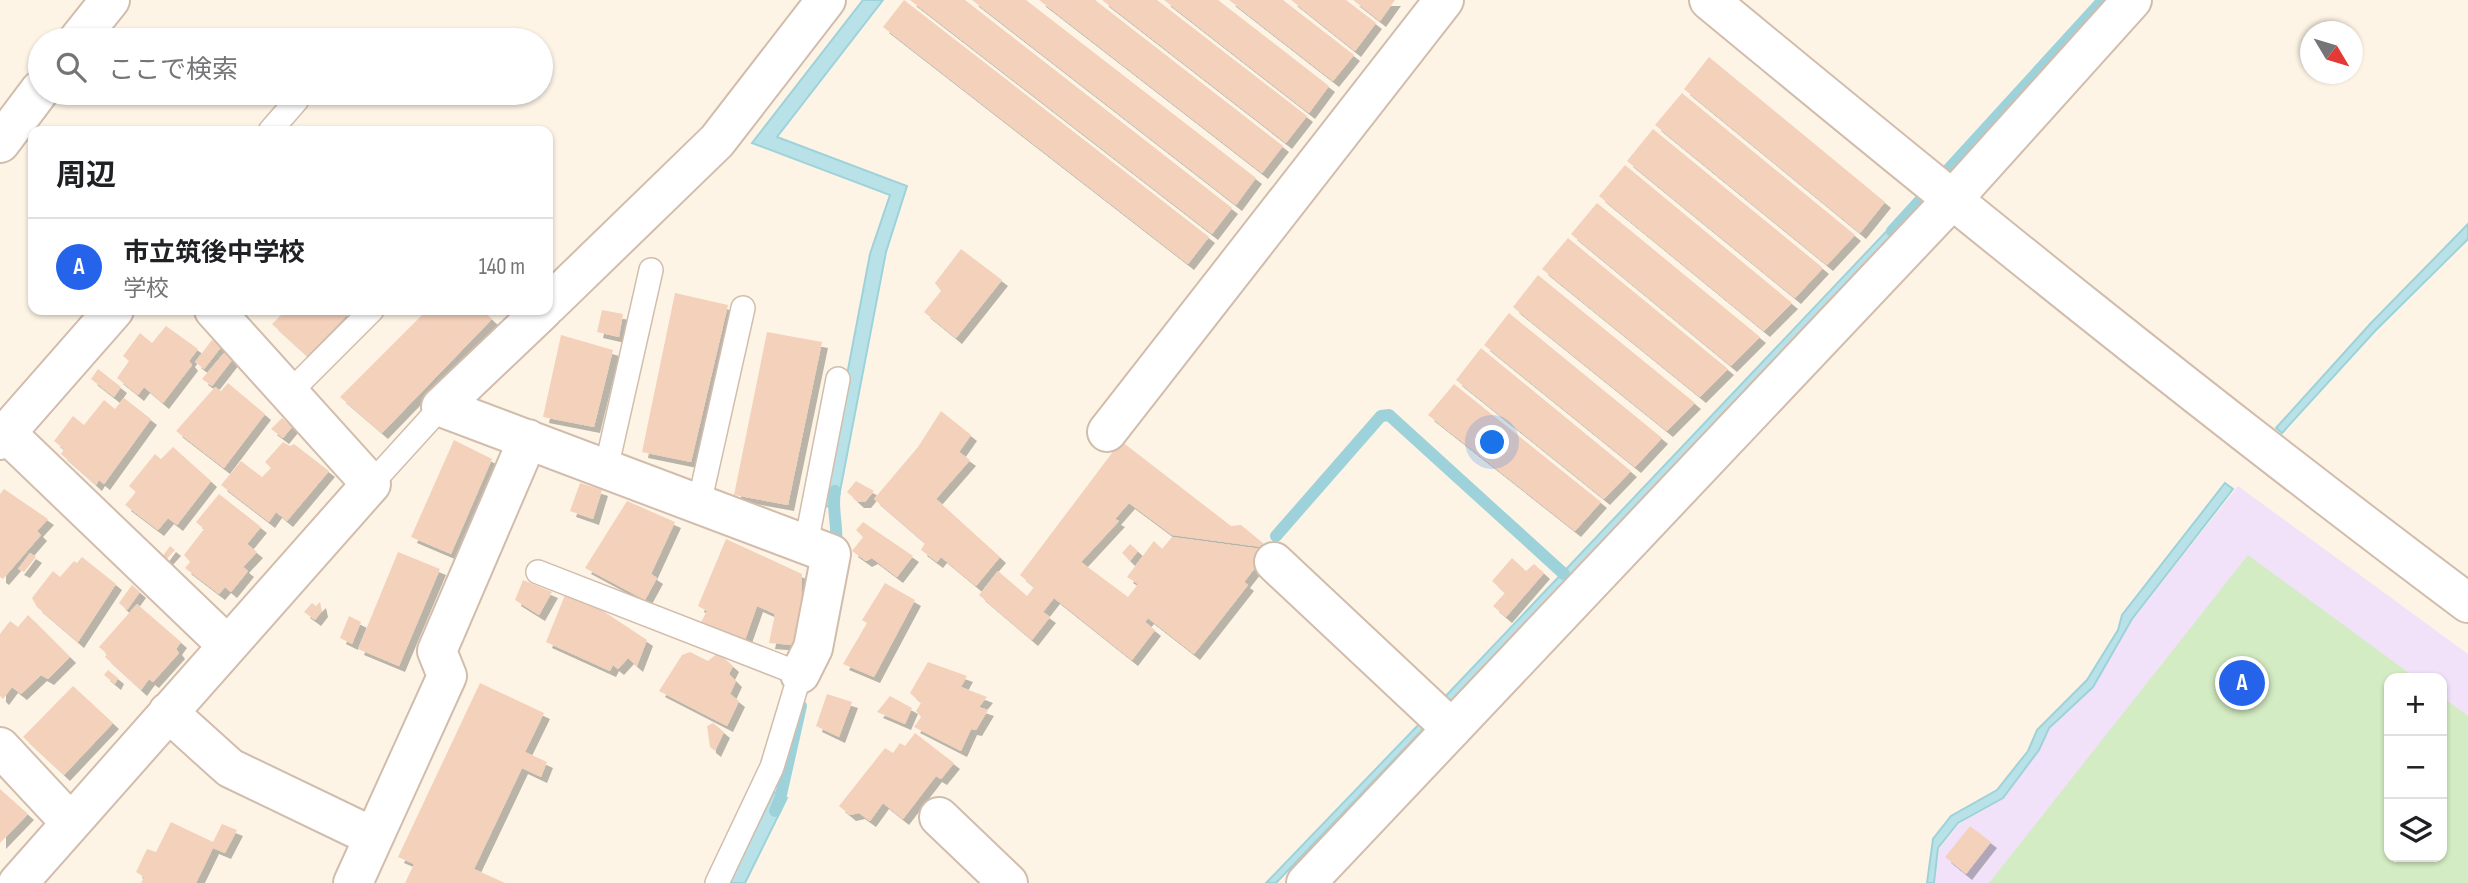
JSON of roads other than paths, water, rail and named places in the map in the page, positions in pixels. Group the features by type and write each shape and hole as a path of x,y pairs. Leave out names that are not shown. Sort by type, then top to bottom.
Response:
{"street":[{"path":"88,28 110,0"},
{"path":"553,300 717,141 826,0"},
{"path":"1107,432 1444,0"},
{"path":"1709,0 1951,201 2297,475 2468,603"},
{"path":"1306,883 1951,201 2132,0"},
{"path":"0,143 29,105"},
{"path":"110,315 3,437 227,645"},
{"path":"18,883 371,484 289,393 226,315"},
{"path":"538,315 441,407 831,554 813,648 800,674"},
{"path":"353,883 447,676 437,651 528,439"},
{"path":"1274,562 1451,729"},
{"path":"168,712 230,768 359,830"},
{"path":"0,747 70,822"},
{"path":"939,817 1008,883"}],"lane":[{"path":"275,126 293,105"},
{"path":"606,469 651,270"},
{"path":"699,504 743,308"},
{"path":"289,393 367,315"},
{"path":"806,544 838,379"},
{"path":"371,484 441,407"},
{"path":"538,572 800,674 772,767 717,883"}],"water":[{"path":"863,0 883,0 777,137 907,186 886,252 837,507 822,506 870,254 890,195 752,143"},
{"path":"1899,218 1904,222 1445,708 1441,701"},
{"path":"2468,224 2468,239 2375,331 2282,433 2276,428 2371,323"},
{"path":"2225,483 2233,489 2132,619 2093,687 2049,728 2039,750 2003,798 1958,823 1938,848 1934,883 1927,883 1933,839 1951,816 1997,790 2028,751 2037,730 2087,680 2118,630 2122,615"},
{"path":"1422,721 1427,725 1276,883 1266,883"},
{"path":"774,792 787,798 745,883 729,883"}],"waterway":[{"path":"1892,231 2103,0"},
{"path":"1276,536 1381,416 1389,415 1564,574"},
{"path":"835,491 835,552"},
{"path":"775,811 801,706"}],"place":[{"name":"市立筑後中学校","path":"2242,683"}]}
